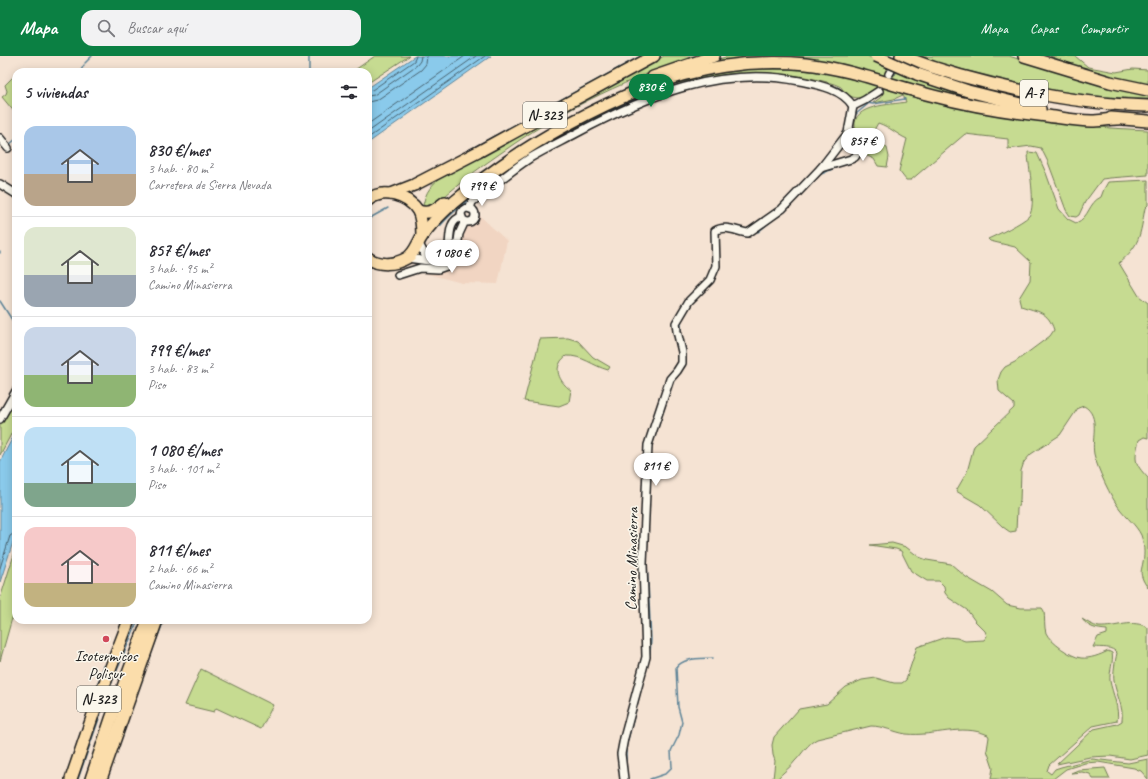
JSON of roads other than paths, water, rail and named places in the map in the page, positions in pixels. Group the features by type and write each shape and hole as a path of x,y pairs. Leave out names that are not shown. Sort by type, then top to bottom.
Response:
{"highway":[{"name":"N-323","path":"391,194 435,174 654,56"},
{"path":"372,197 381,194 391,194 402,197 422,212 434,211 505,155 553,125 635,85 666,72 714,56"},
{"name":"A-7","path":"876,56 920,69 958,75 1036,93 1089,101 1148,106"},
{"name":"A-7","path":"901,56 920,69 968,91 1028,106 1090,116 1148,121"},
{"path":"1024,56 1084,75 1148,90"},
{"path":"372,261 385,264 396,263 407,258 414,251 435,221 454,203 514,157 544,138 593,111 647,87 682,75 712,68 745,64 806,64 837,69 933,96 976,106 1028,114 1093,121 1117,119"},
{"name":"N-323","path":"414,207 413,191 435,174"},
{"path":"414,207 422,222 421,240"},
{"name":"N-323","path":"72,779 95,709 127,624"},
{"path":"91,779 111,719 147,624"},
{"path":"101,779 156,624"}],"street":[{"path":"889,74 901,56"},
{"path":"470,209 472,202 530,159 594,124 647,99 684,87 715,80 767,76 793,79 830,88 848,99 853,106 879,91"},
{"name":"Camino Minasierra","path":"624,779 621,754 646,657 643,564 648,445 670,379 682,363 682,352 677,335 676,323 688,301 710,280 716,266 715,231 719,229 731,228 740,232 748,233 755,230 782,209 821,168 848,133 853,106"},
{"path":"821,168 855,157 858,152 855,139 849,128"},
{"path":"0,138 8,148"},
{"path":"0,184 12,192"},
{"path":"398,275 420,268 438,269 449,265 456,254 459,234 464,219 464,211 470,209"},
{"path":"407,258 437,262 446,258 450,247 451,229 454,222 459,218 472,221 474,218 474,212 470,209"},
{"path":"421,240 424,255 432,261"},
{"path":"0,419 12,398"}],"water":[{"path":"415,56 491,56 372,140 372,85"},
{"path":"12,439 12,545 0,582 0,462"}],"waterway":[{"path":"85,63 92,56"},
{"path":"309,56 309,68"},
{"path":"469,150 641,56"},
{"path":"890,79 895,73"},
{"path":"684,84 695,81"},
{"path":"824,83 839,88"},
{"path":"554,141 614,109 678,85"},
{"path":"854,118 856,114 880,94"},
{"path":"867,103 873,104 905,99"},
{"path":"819,175 837,167"},
{"path":"440,226 459,207 496,179"},
{"path":"372,217 388,208"},
{"path":"758,232 775,218"},
{"path":"704,290 710,285"},
{"path":"0,301 12,320"},
{"path":"681,320 681,334"},
{"path":"684,344 686,356 685,362"},
{"path":"651,448 665,406"},
{"path":"648,523 647,563 651,640 650,654"},
{"path":"78,779 110,687 136,624"},
{"path":"149,659 162,624"},
{"path":"650,779 665,774 672,767 671,751 679,735 682,722 678,707 676,668 679,664 688,660 713,658"},
{"path":"644,676 648,663"},
{"path":"65,779 104,666"},
{"path":"627,776 626,747 642,686"},
{"path":"107,779 126,725"}],"place":[{"name":"Isotermicos Polisur","path":"106,639"}]}
